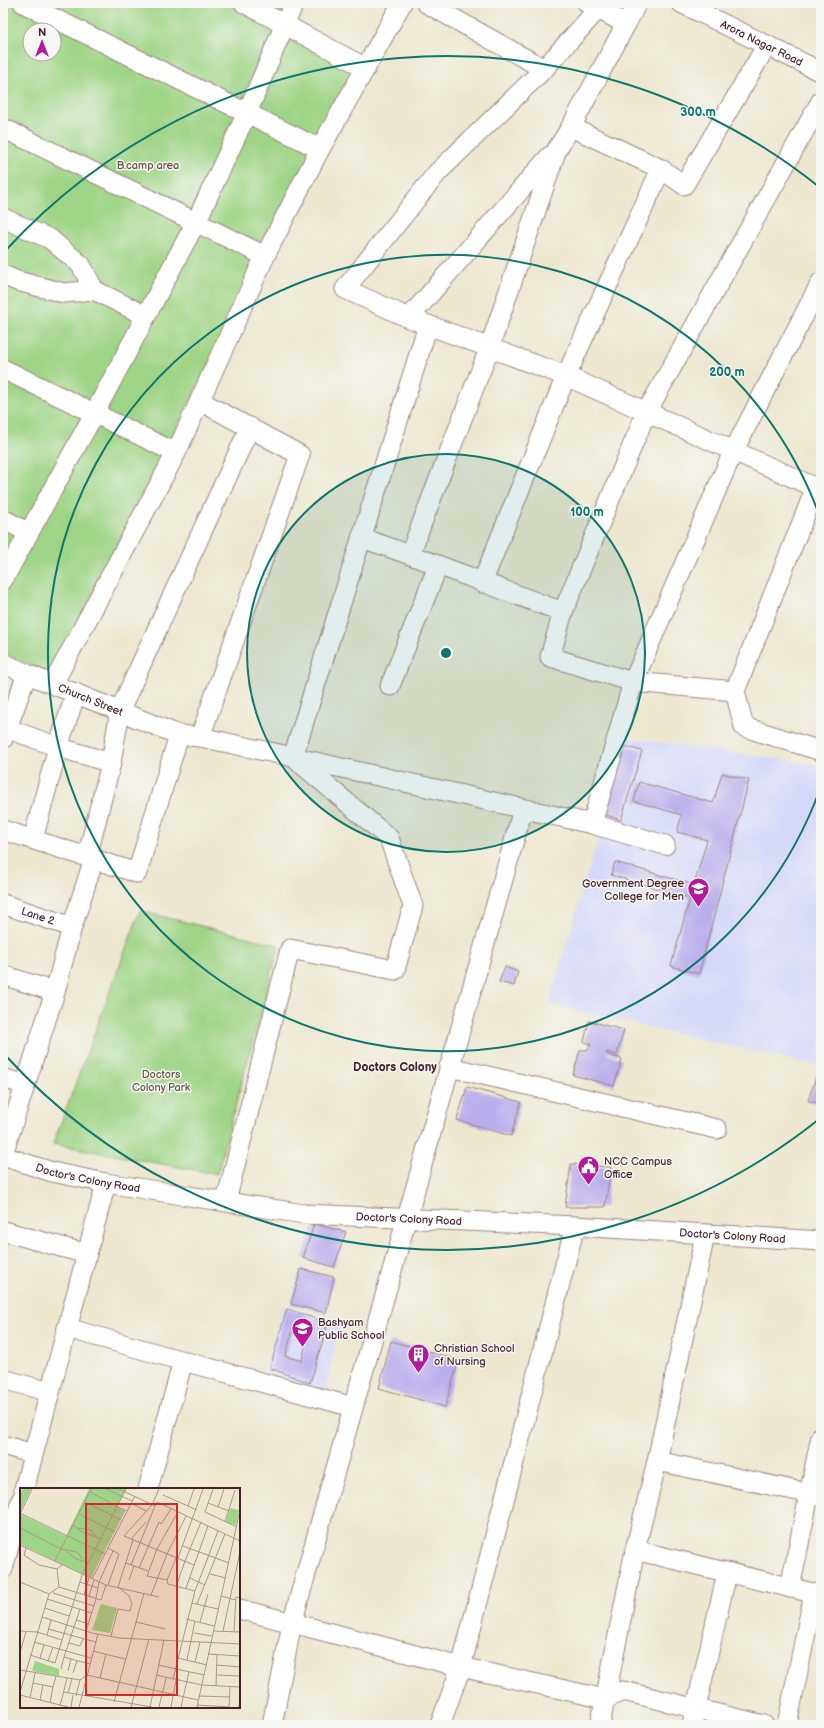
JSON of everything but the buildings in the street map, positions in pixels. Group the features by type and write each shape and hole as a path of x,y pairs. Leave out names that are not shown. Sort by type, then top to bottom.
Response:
{"street":[{"path":"23,3 320,149"},
{"path":"244,3 366,68"},
{"path":"3,580 94,414 196,222 294,3"},
{"path":"53,684 176,453 265,256 320,149 402,3"},
{"path":"426,3 544,69"},
{"path":"409,318 557,149 571,127 637,3"},
{"name":"Arora Nagar Road","path":"681,3 821,72"},
{"path":"626,24 595,5 544,69 437,173 346,289 409,318 489,349 566,376 733,452 818,488 735,691 744,727 820,746"},
{"path":"571,127 661,170 684,185 767,45"},
{"path":"735,691 633,682 550,657 564,612 646,413 821,101"},
{"path":"3,128 265,256"},
{"path":"410,554 489,349 557,149"},
{"path":"482,583 566,376 661,170"},
{"path":"3,218 50,239 81,265 94,290"},
{"path":"3,275 17,281 64,293 94,290 146,316"},
{"path":"592,824 633,682 733,452 821,282"},
{"path":"226,1201 290,949 395,970 413,906 389,838 293,757 428,325"},
{"path":"3,369 176,453"},
{"path":"200,401 300,455 200,737"},
{"path":"3,1155 55,992 90,858 111,763 120,710 250,427"},
{"path":"3,519 29,533"},
{"path":"361,538 410,554 482,583 564,612"},
{"path":"390,686 438,566"},
{"name":"Church Street","path":"3,662 27,674 120,710 179,735 200,737 293,757 592,824 665,845"},
{"path":"27,674 4,731 111,763"},
{"path":"33,839 58,747 76,693"},
{"path":"3,830 137,873 179,735"},
{"path":"272,1725 292,1623 523,809"},
{"name":"Lane 2","path":"3,904 72,927"},
{"path":"3,975 55,992"},
{"path":"449,1067 717,1129"},
{"path":"3,1078 25,1085"},
{"name":"Doctor's Colony Road","path":"3,1155 52,1172 106,1183 304,1214 575,1226 821,1241"},
{"path":"24,1488 106,1183"},
{"path":"440,1725 461,1667 575,1226"},
{"path":"3,1231 87,1254"},
{"path":"600,1725 635,1550 657,1461 705,1235"},
{"path":"67,1328 183,1362 353,1407"},
{"path":"148,1488 183,1362"},
{"path":"3,1379 50,1392"},
{"path":"790,1588 815,1495 821,1436"},
{"path":"3,1445 33,1454"},
{"path":"657,1461 815,1495"},
{"path":"3,1569 11,1549 20,1505"},
{"path":"635,1550 817,1594 787,1725"},
{"path":"694,1717 727,1573"},
{"path":"240,1609 461,1667 605,1699 623,1691 694,1717 764,1725"}],"shaded area":[{"name":"Government Degree College for Men","path":"627,738 821,765 821,1067 549,1004"},
{"name":"Bashyam Public School","path":"283,1306 340,1321 325,1393 264,1375"}],"green space":[{"name":"B.camp area","path":"3,3 289,3 278,26 358,70 51,675 3,652"},
{"name":"Doctors Colony Park","path":"140,911 279,945 217,1174 53,1144"}],"place":[{"name":"Government Degree College for Men","path":"699,908"},
{"name":"NCC Campus Office","path":"588,1186"},
{"name":"Bashyam Public School","path":"303,1348"},
{"name":"Christian School of Nursing","path":"418,1374"}],"district":[{"name":"Doctors Colony","path":"395,1067"}]}
